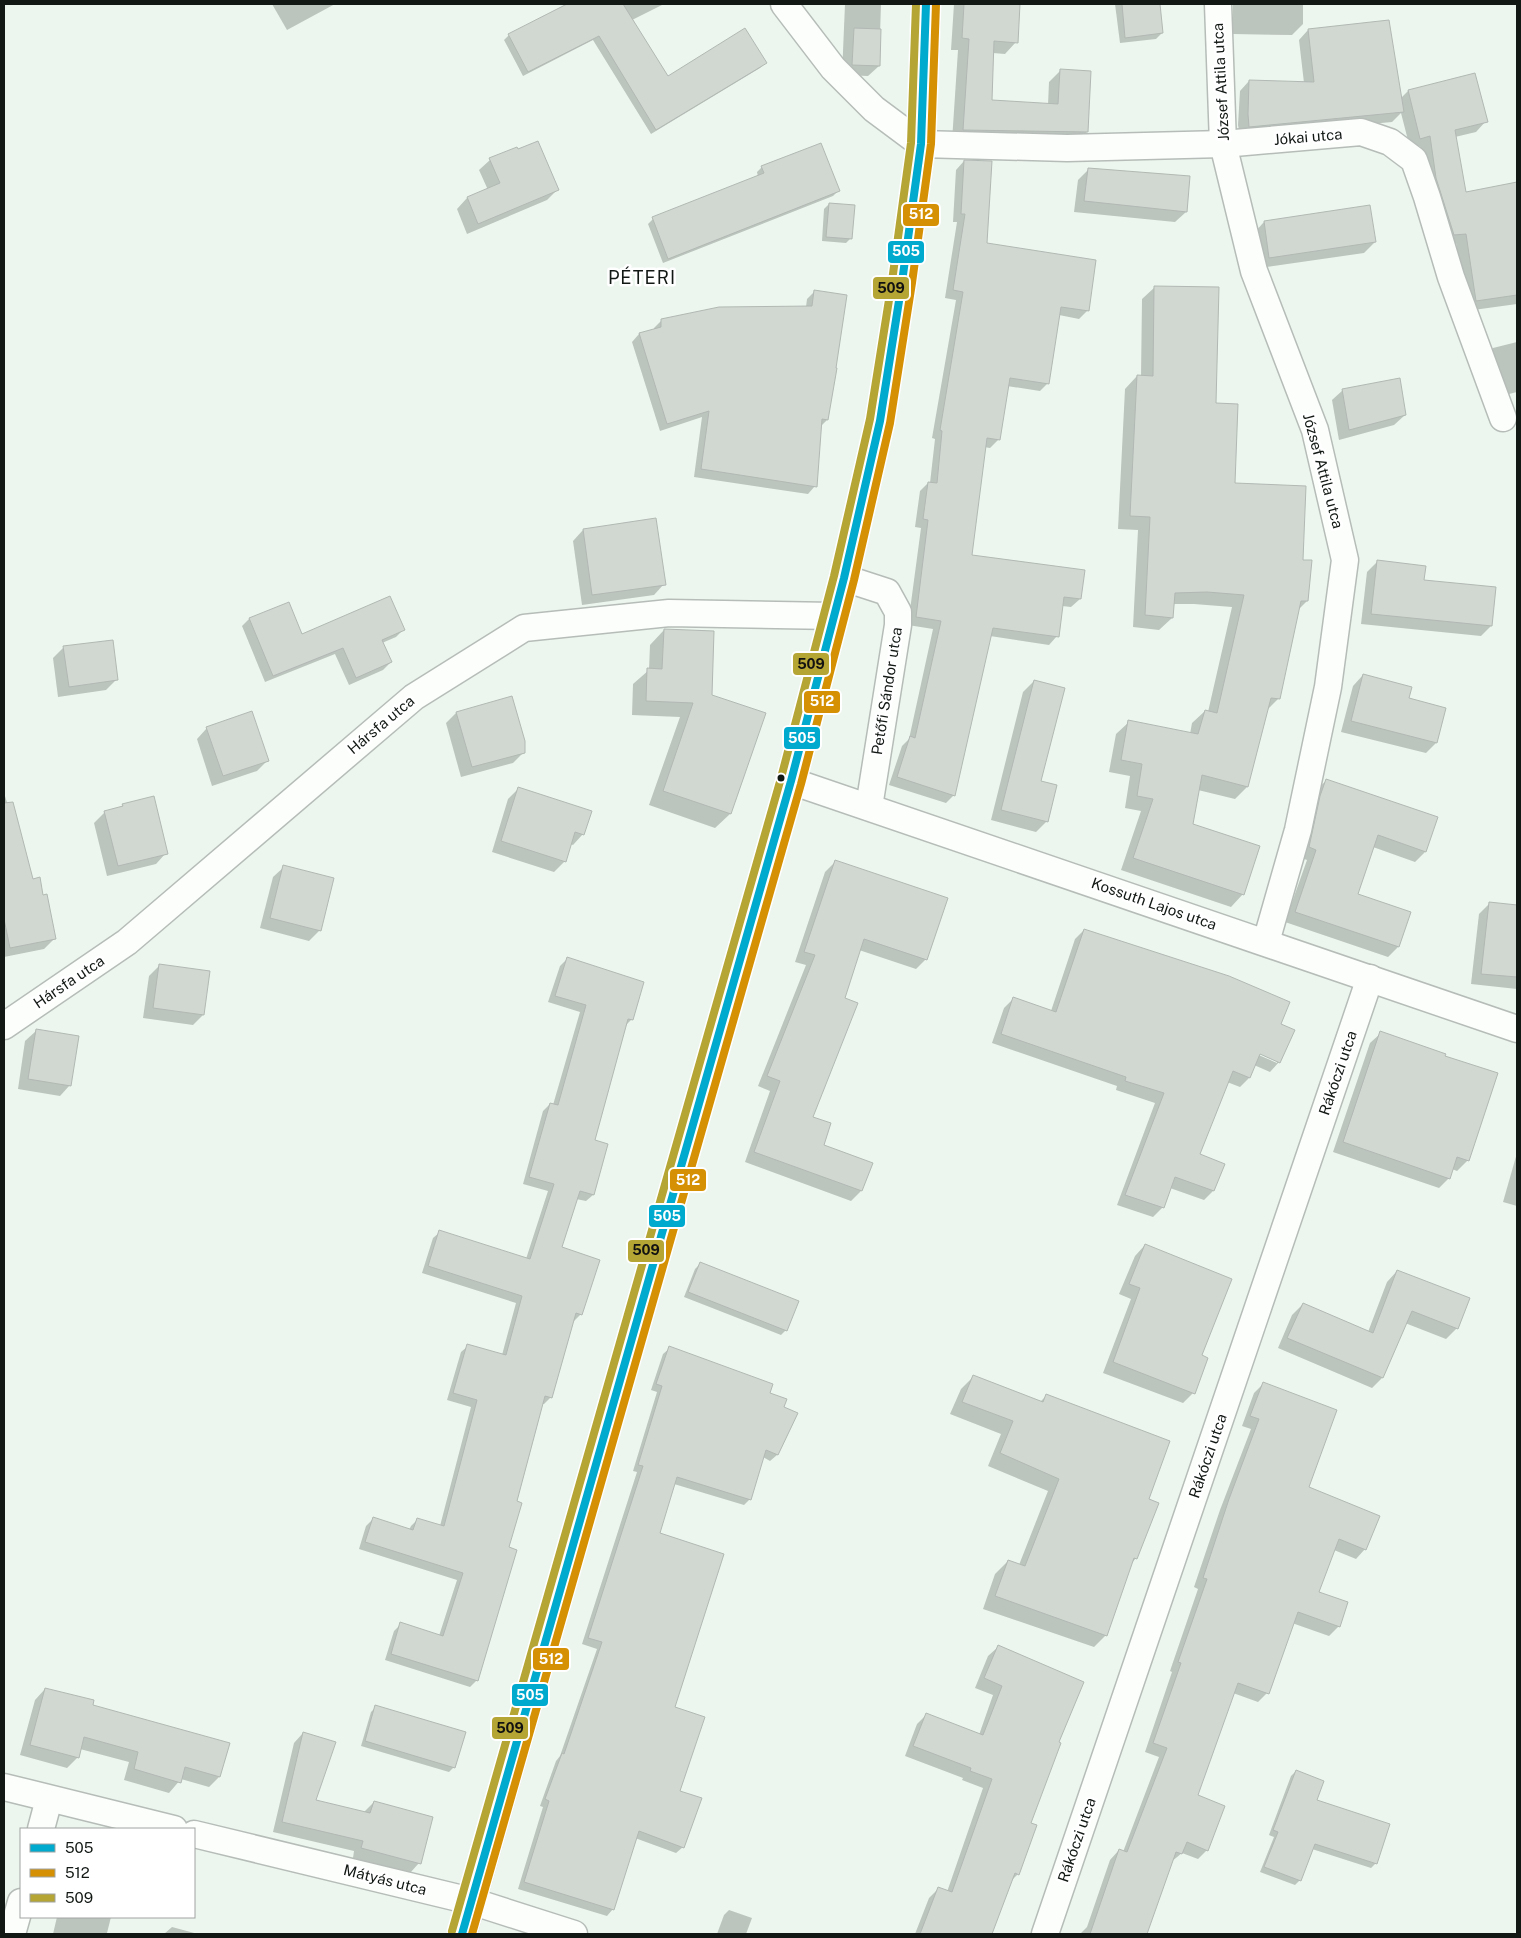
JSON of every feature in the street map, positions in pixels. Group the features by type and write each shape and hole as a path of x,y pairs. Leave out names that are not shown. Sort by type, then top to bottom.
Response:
{"main road":[{"path":"462,1934 791,781 844,578 880,420 921,144 926,4"}],"street":[{"path":"784,4 832,68 874,109 921,144"},
{"name":"József Attila utca","path":"1218,4 1223,144 1254,272 1315,430 1346,560 1328,687 1298,830 1266,942"},
{"name":"Jókai utca","path":"921,144 1067,148 1223,144 1360,132 1390,142 1414,160 1451,277 1503,418"},
{"name":"Petőfi Sándor utca","path":"844,578 887,592 898,612 898,625 869,807"},
{"name":"Hársfa utca","path":"4,1026 127,942 414,697 524,628 669,613 834,616"},
{"name":"Kossuth Lajos utca","path":"791,781 1517,1029"},
{"name":"Rákóczi utca","path":"1045,1934 1370,978"},
{"path":"4,1787 170,1828"},
{"path":"41,1828 49,1799"},
{"name":"Mátyás utca","path":"195,1834 471,1901 574,1934"},
{"path":"12,1934 20,1906"}],"building":[{"path":"567,4 623,4 668,76 745,28 767,63 656,130 599,36 528,72 508,34"},
{"path":"964,4 1020,4 1018,43 994,41 992,100 1058,104 1060,69 1091,71 1088,132 963,130 969,39 962,38"},
{"path":"1122,4 1160,4 1163,33 1125,38"},
{"path":"1389,20 1404,112 1249,127 1249,80 1314,82 1308,29"},
{"path":"854,28 881,29 880,66 852,65"},
{"path":"1475,73 1488,122 1455,130 1466,192 1517,182 1517,295 1476,301 1466,234 1454,235 1436,178 1430,136 1420,139 1408,90"},
{"path":"538,141 559,190 478,224 467,197 500,183 489,158"},
{"path":"821,143 840,191 668,259 652,217 764,173 761,166"},
{"path":"964,160 992,161 987,243 1096,260 1089,311 1061,307 1049,384 1010,378 1000,440 987,438 972,555 1085,570 1081,599 1064,597 1059,637 993,628 955,796 897,777 910,736 915,738 941,621 916,617 928,520 923,519 928,482 937,483 942,431 940,430 963,292 953,290 965,214 961,214"},
{"path":"1088,168 1190,176 1187,212 1084,201"},
{"path":"829,203 855,205 852,239 826,237"},
{"path":"1370,205 1376,242 1269,258 1264,221"},
{"path":"1154,286 1219,287 1216,403 1238,404 1235,483 1306,486 1303,560 1312,560 1308,601 1301,601 1280,699 1271,698 1248,787 1202,775 1193,824 1260,846 1244,895 1133,858 1153,799 1137,796 1142,764 1121,760 1128,720 1198,734 1205,710 1217,713 1244,595 1207,592 1175,593 1173,618 1145,615 1150,517 1130,516 1137,375 1153,376"},
{"path":"814,290 847,295 828,420 822,419 817,487 701,469 709,411 667,424 639,333 661,327 661,319 719,307 812,306"},
{"path":"1400,378 1406,415 1349,430 1342,389"},
{"path":"656,518 666,585 592,595 583,529"},
{"path":"1377,560 1426,566 1424,580 1496,587 1492,626 1371,614"},
{"path":"390,596 405,630 382,640 392,662 356,678 343,648 273,676 249,618 289,602 302,634"},
{"path":"664,629 714,631 712,695 766,713 731,814 663,791 693,703 646,701 647,668 662,669"},
{"path":"113,640 118,680 69,687 63,646"},
{"path":"1363,674 1412,687 1409,698 1446,708 1437,743 1351,721"},
{"path":"1034,680 1065,688 1041,781 1057,785 1048,822 1001,810"},
{"path":"512,696 525,741 525,753 472,767 456,712"},
{"path":"252,711 269,761 223,776 206,727"},
{"path":"1326,779 1438,817 1426,852 1378,835 1358,894 1411,912 1399,947 1295,912 1316,850 1309,847 1320,796"},
{"path":"518,787 592,811 584,835 575,832 566,862 501,841"},
{"path":"154,796 168,854 118,866 104,811 123,806 122,804"},
{"path":"13,802 33,879 40,877 43,895 47,894 56,939 10,948 4,919 4,803"},
{"path":"835,860 948,898 927,960 864,939 845,998 858,1003 813,1117 831,1123 824,1145 873,1163 862,1191 754,1152 780,1081 767,1076 815,955 804,952"},
{"path":"283,865 334,878 321,931 270,918"},
{"path":"1489,902 1517,905 1517,977 1481,974"},
{"path":"1084,929 1229,976 1290,1002 1281,1024 1295,1030 1280,1063 1260,1054 1250,1078 1233,1071 1200,1154 1225,1164 1214,1191 1175,1177 1164,1208 1125,1195 1164,1093 1125,1081 1126,1077 1001,1034 1013,997 1056,1012"},
{"path":"567,957 644,982 633,1020 628,1019 595,1140 608,1144 594,1195 580,1191 562,1247 600,1260 582,1315 576,1313 552,1398 545,1396 517,1501 522,1503 509,1547 517,1550 478,1681 391,1654 400,1622 443,1636 463,1573 365,1542 373,1517 413,1530 417,1518 444,1526 477,1400 453,1393 467,1344 506,1355 522,1296 428,1266 439,1230 530,1259 554,1184 529,1177 550,1103 558,1105 586,1005 555,996"},
{"path":"159,964 210,971 204,1015 153,1008"},
{"path":"36,1029 79,1036 71,1086 28,1079"},
{"path":"1380,1031 1446,1054 1445,1056 1498,1073 1469,1161 1457,1157 1450,1179 1343,1142"},
{"path":"1145,1244 1232,1279 1202,1355 1208,1358 1195,1394 1113,1362 1140,1288 1129,1284"},
{"path":"700,1262 799,1301 787,1331 688,1292"},
{"path":"1397,1270 1470,1298 1458,1329 1412,1311 1383,1378 1287,1338 1303,1303 1373,1333"},
{"path":"669,1346 773,1384 770,1393 787,1399 784,1407 798,1413 778,1455 766,1450 751,1500 677,1477 660,1533 724,1554 675,1707 705,1717 680,1791 702,1798 684,1848 639,1831 614,1910 524,1882 549,1801 545,1799 562,1753 564,1754 602,1642 588,1638 643,1466 638,1465 662,1386 656,1384"},
{"path":"973,1375 1043,1402 1046,1394 1170,1441 1149,1499 1159,1503 1137,1559 1134,1558 1107,1636 995,1596 1008,1560 1025,1566 1059,1479 1000,1453 1013,1421 962,1402"},
{"path":"1263,1382 1337,1410 1309,1487 1380,1516 1366,1550 1339,1539 1319,1592 1348,1602 1340,1627 1298,1612 1269,1694 1238,1683 1198,1795 1225,1806 1208,1851 1187,1842 1182,1854 1176,1852 1147,1934 1090,1934 1119,1849 1127,1852 1167,1748 1153,1743 1181,1663 1178,1662 1207,1579 1203,1578 1229,1499 1259,1419 1250,1416"},
{"path":"998,1645 1084,1682 1059,1742 1061,1743 1031,1823 1037,1825 1019,1875 1015,1873 992,1934 920,1934 938,1887 952,1892 992,1779 970,1771 971,1768 913,1746 926,1713 983,1735 1002,1686 984,1678"},
{"path":"45,1688 94,1700 93,1705 230,1743 220,1777 185,1767 181,1783 134,1769 138,1752 84,1737 79,1758 30,1745"},
{"path":"375,1705 466,1732 455,1768 365,1741"},
{"path":"303,1732 336,1742 316,1800 370,1813 374,1801 433,1817 421,1864 361,1848 363,1841 282,1822"},
{"path":"1296,1770 1324,1781 1317,1800 1390,1824 1377,1864 1315,1844 1301,1881 1264,1867 1278,1832 1273,1830"}],"transit line":[{"name":"509","path":"452,1931 781,778 834,576 870,419 892,281 911,143 916,4"},
{"name":"505","path":"462,1934 791,781 844,578 880,421 902,282 921,144 926,4"},
{"name":"512","path":"472,1934 801,784 854,580 890,423 912,283 931,144 936,4"}],"district":[{"name":"PÉTERI","path":"642,278"}]}
